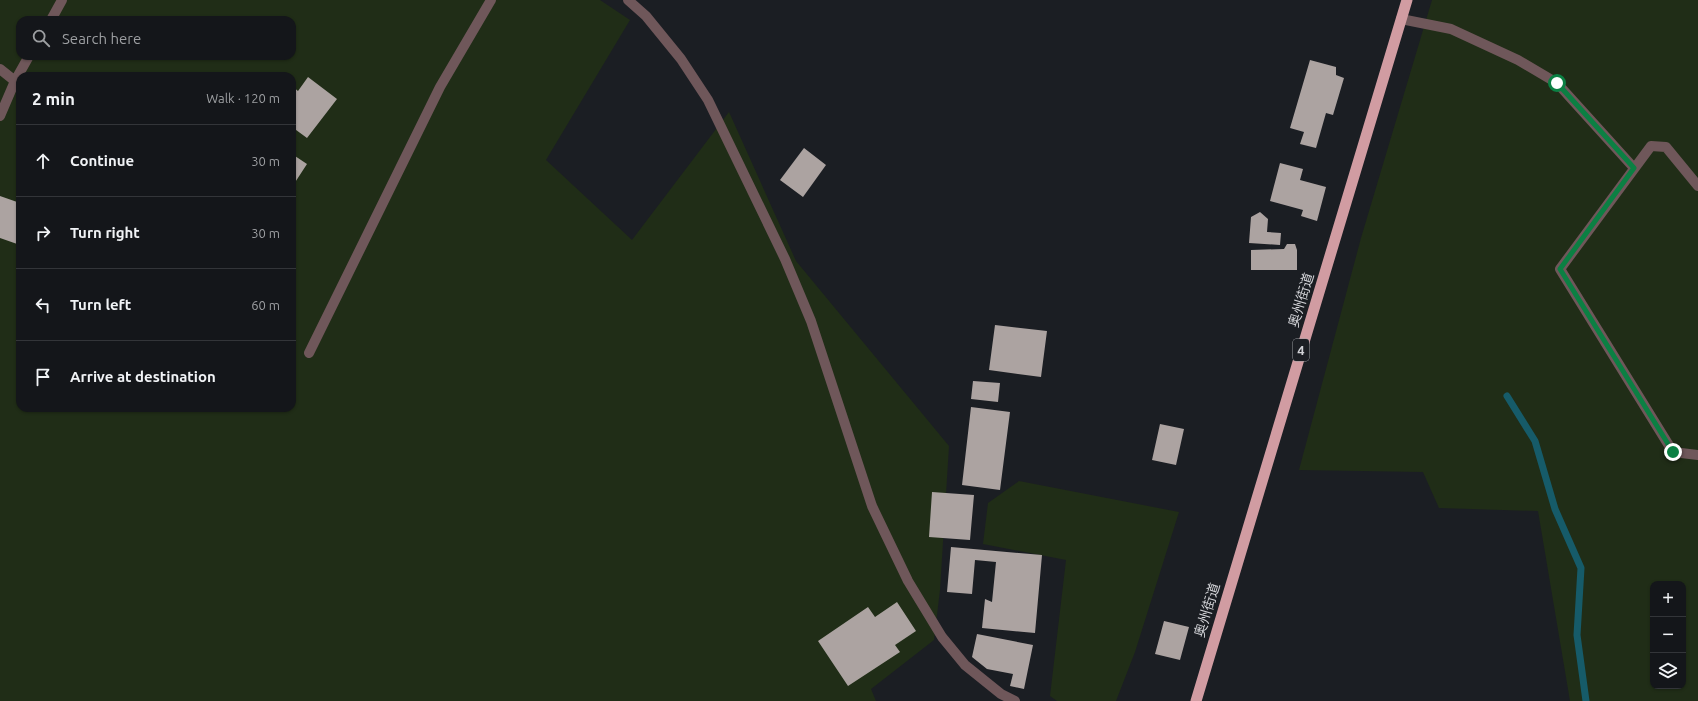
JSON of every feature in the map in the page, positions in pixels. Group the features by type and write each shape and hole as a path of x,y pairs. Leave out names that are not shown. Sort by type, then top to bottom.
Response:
{"highway":[{"name":"奥州街道","path":"1196,701 1407,0"}],"street":[{"path":"52,16 62,0"},
{"path":"309,353 440,87 491,0"},
{"path":"628,0 646,16 681,59 708,100 782,252 811,321 872,506 908,581 942,637 965,665 1001,694 1015,701"},
{"path":"1401,19 1451,29 1518,60 1557,83 1634,168"},
{"path":"20,72 27,60"},
{"path":"0,69 15,81 0,116"},
{"path":"1698,186 1666,146 1651,146 1560,269 1673,452 1698,455"}],"green space":[{"path":"0,0 600,0 630,20 546,160 632,240 729,112 796,261 949,446 940,590 934,640 871,689 876,701 0,701"},
{"path":"1432,0 1698,0 1698,701 1570,701 1538,511 1439,508 1423,472 1299,470 1361,238"},
{"path":"1019,481 1179,512 1135,652 1116,701 1057,701 1050,696 1066,560 983,544 988,503"}],"building":[{"path":"1310,60 1336,67 1336,75 1344,78 1333,115 1326,113 1316,148 1300,144 1304,132 1290,128"},
{"path":"308,77 337,99 307,138 296,130 296,89 298,91"},
{"path":"804,148 826,165 803,197 780,180"},
{"path":"296,157 307,164 296,181"},
{"path":"1280,163 1303,169 1300,180 1326,187 1317,221 1301,216 1303,210 1270,201"},
{"path":"0,196 16,202 16,244 0,238"},
{"path":"1260,212 1268,219 1267,232 1281,233 1280,245 1249,243 1251,217"},
{"path":"1287,244 1295,244 1297,250 1297,270 1251,270 1251,250 1284,249"},
{"path":"995,325 1047,331 1041,377 989,370"},
{"path":"973,381 1000,383 998,402 971,399"},
{"path":"971,407 1010,412 1000,490 962,485"},
{"path":"1160,424 1184,429 1176,465 1152,460"},
{"path":"932,492 974,495 970,540 929,537"},
{"path":"951,547 1042,555 1035,633 982,628 985,599 992,602 996,562 975,560 972,594 947,592"},
{"path":"897,602 916,631 895,645 900,652 848,686 818,641 868,607 875,617"},
{"path":"1164,621 1189,627 1180,660 1155,654"},
{"path":"977,634 1033,645 1024,689 1010,686 1013,674 987,669 972,657"}],"waterway":[{"path":"1507,396 1535,441 1555,509 1581,568 1577,635 1586,701"}],"route":[{"path":"1557,83 1634,168 1560,269 1673,452"}]}
